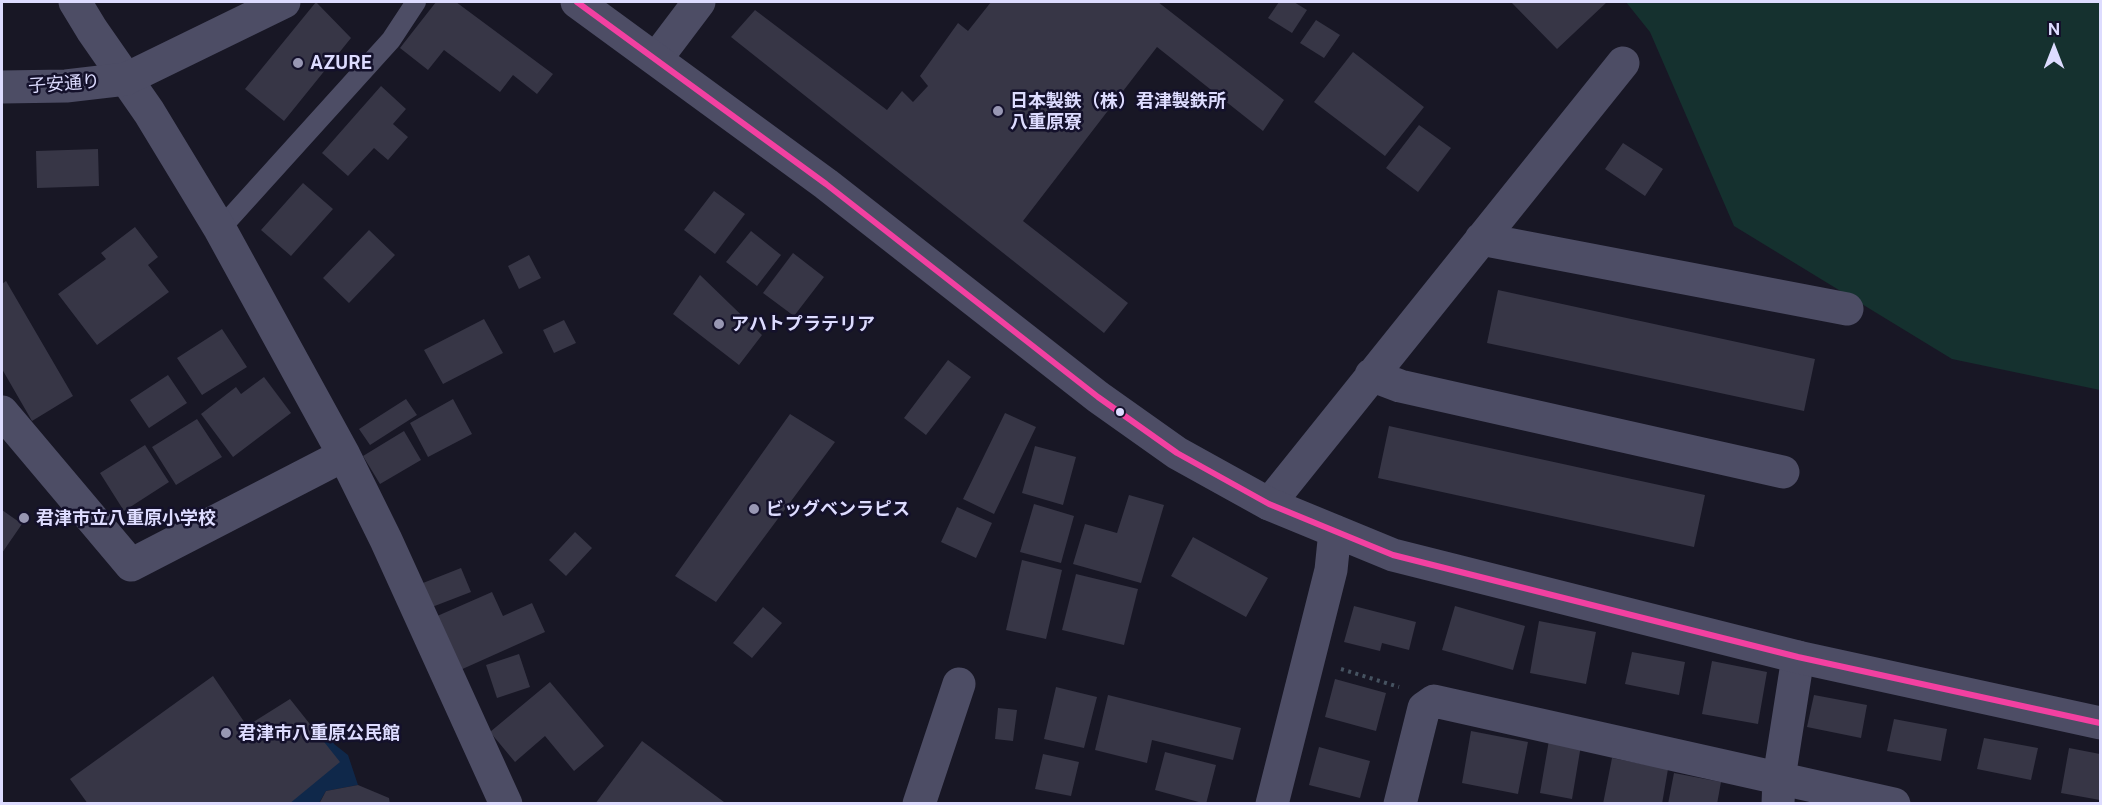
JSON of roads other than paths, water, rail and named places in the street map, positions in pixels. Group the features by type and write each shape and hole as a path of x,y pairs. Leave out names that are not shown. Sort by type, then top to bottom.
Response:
{"street":[{"path":"75,2 149,112 220,229 344,455 386,540 506,804"},
{"name":"子安通り","path":"2,87 66,86 126,79 284,2"},
{"path":"577,2 826,184 1098,397 1177,453 1269,504 1394,555 1798,657 2100,723"},
{"path":"656,59 699,2"},
{"path":"1269,504 1623,63"},
{"path":"1481,239 1847,309"},
{"path":"1371,375 1400,386 1784,472"},
{"path":"2,412 131,565 344,455"},
{"path":"1272,804 1331,570 1335,531"},
{"path":"1779,791 1798,657"},
{"path":"919,804 959,684"},
{"path":"1400,804 1424,708 1434,701 1779,791 1894,804"}],"lane":[{"path":"220,229 391,40 416,2"}],"water":[{"path":"330,735 334,744 348,755 358,785 326,791 319,803 289,804 323,740"}],"place":[{"name":"AZURE","path":"298,63"},
{"name":"日本製鉄（株）君津製鉄所 八重原寮","path":"998,111"},
{"name":"アハトプラテリア","path":"719,324"},
{"name":"ビッグベンラピス","path":"754,509"},
{"name":"君津市立八重原小学校","path":"24,518"},
{"name":"君津市八重原公民館","path":"226,733"}]}
